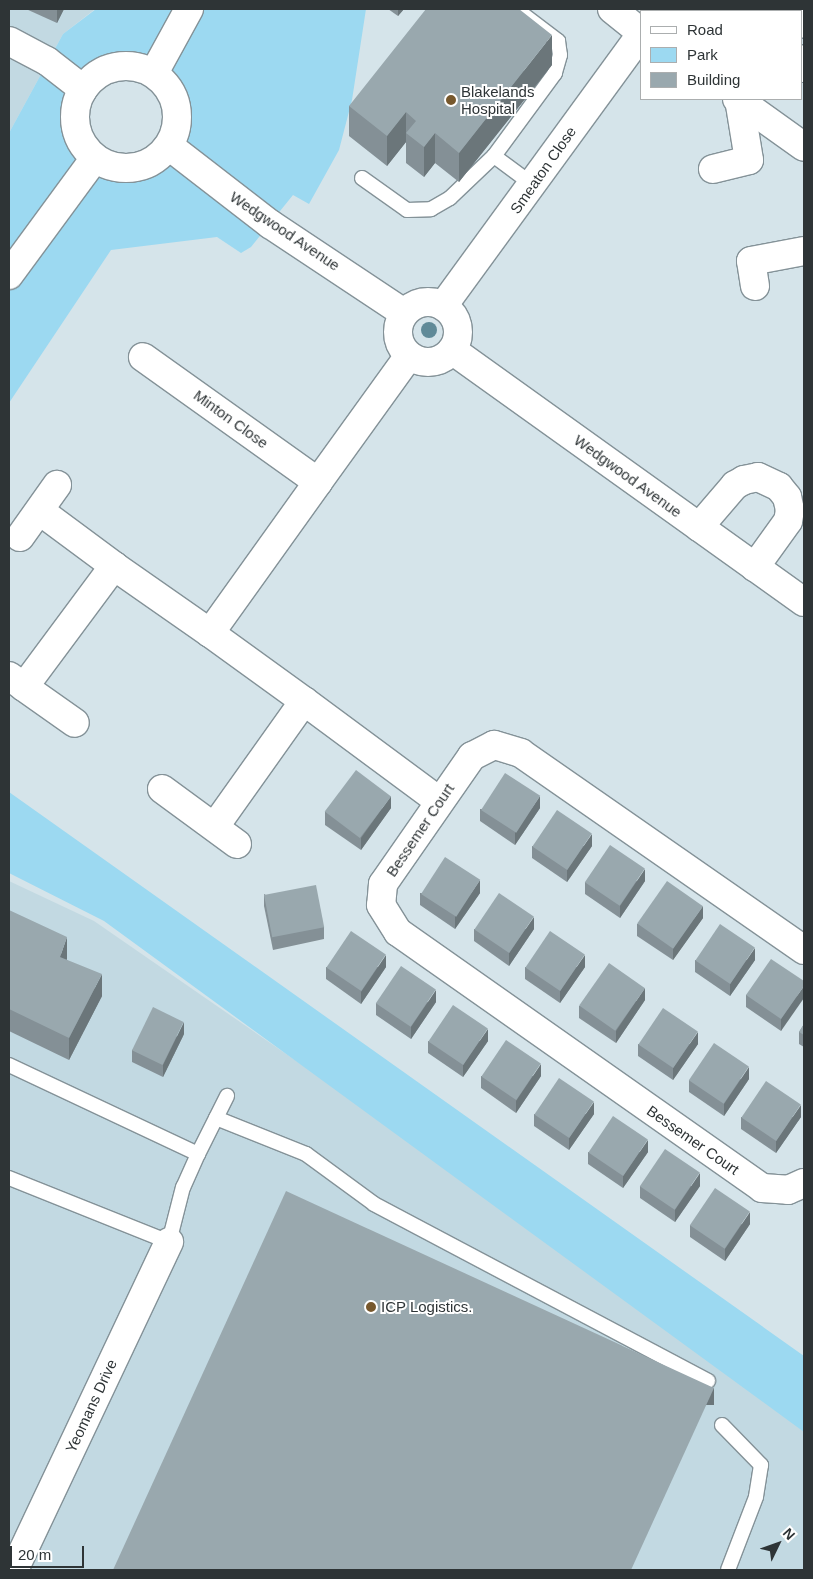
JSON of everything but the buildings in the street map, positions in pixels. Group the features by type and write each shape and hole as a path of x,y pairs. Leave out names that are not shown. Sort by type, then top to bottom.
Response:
{"street":[{"path":"154,73 189,9"},
{"name":"Smeaton Close","path":"612,9 640,31"},
{"name":"Smeaton Close","path":"443,306 533,185 640,33"},
{"path":"9,41 48,61 82,89"},
{"path":"116,66 140,67 154,73 165,82 177,107 176,134 169,146 158,158 141,167 123,169 95,158 84,146 75,124 75,106 82,89 94,76 116,66"},
{"path":"713,169 749,160 738,100"},
{"path":"739,100 804,148"},
{"name":"Wedgwood Avenue","path":"169,146 270,224 404,313"},
{"path":"9,275 95,158"},
{"path":"755,286 751,261 804,251"},
{"path":"427,302 443,306 456,322 457,336 452,350 436,361 418,360 409,356 398,336 404,313 427,302"},
{"name":"Wedgwood Avenue","path":"452,350 804,602"},
{"path":"210,633 409,356"},
{"name":"Minton Close","path":"143,357 318,482"},
{"path":"700,527 735,485 744,480 758,477 779,487 787,497 788,521 756,567"},
{"path":"20,537 40,511 56,485"},
{"path":"40,511 114,566 304,700 439,800"},
{"path":"75,723 16,681 114,566"},
{"path":"216,825 304,700"},
{"name":"Bessemer Court","path":"804,950 521,753 494,745 472,756 439,800 383,884 381,905 398,932 762,1188 788,1190 804,1182"},
{"path":"162,789 216,825 238,844"},
{"name":"Yeomans Drive","path":"14,1570 169,1242"}],"lane":[{"path":"362,178 407,210 431,209 450,198 494,156 555,74 560,55 558,41 516,9"},
{"path":"494,156 533,185"},
{"path":"9,1065 198,1154"},
{"path":"9,1178 169,1242 183,1187 227,1096"},
{"path":"216,1118 306,1154 374,1204 708,1381"},
{"path":"722,1426 761,1465 756,1497 728,1570"}],"shaded area":[{"path":"9,9 95,9 63,34 9,133"},
{"path":"9,881 94,921 671,1320 804,1432 804,1570 9,1570"}],"green space":[{"path":"96,9 366,9 352,100 339,150 309,204 293,195 251,247 241,253 217,237 111,250 9,403 9,133 63,34","holes":["126,65 141,67 165,82 173,94 178,120 169,146 158,158 141,167 123,169 95,158 84,146 75,124 75,106 83,89 94,77 108,69"]},
{"path":"9,792 804,1356 804,1432 104,921 9,873"}],"place":[{"name":"Blakelands Hospital","path":"451,100"},
{"name":"ICP Logistics.","path":"371,1307"}]}
